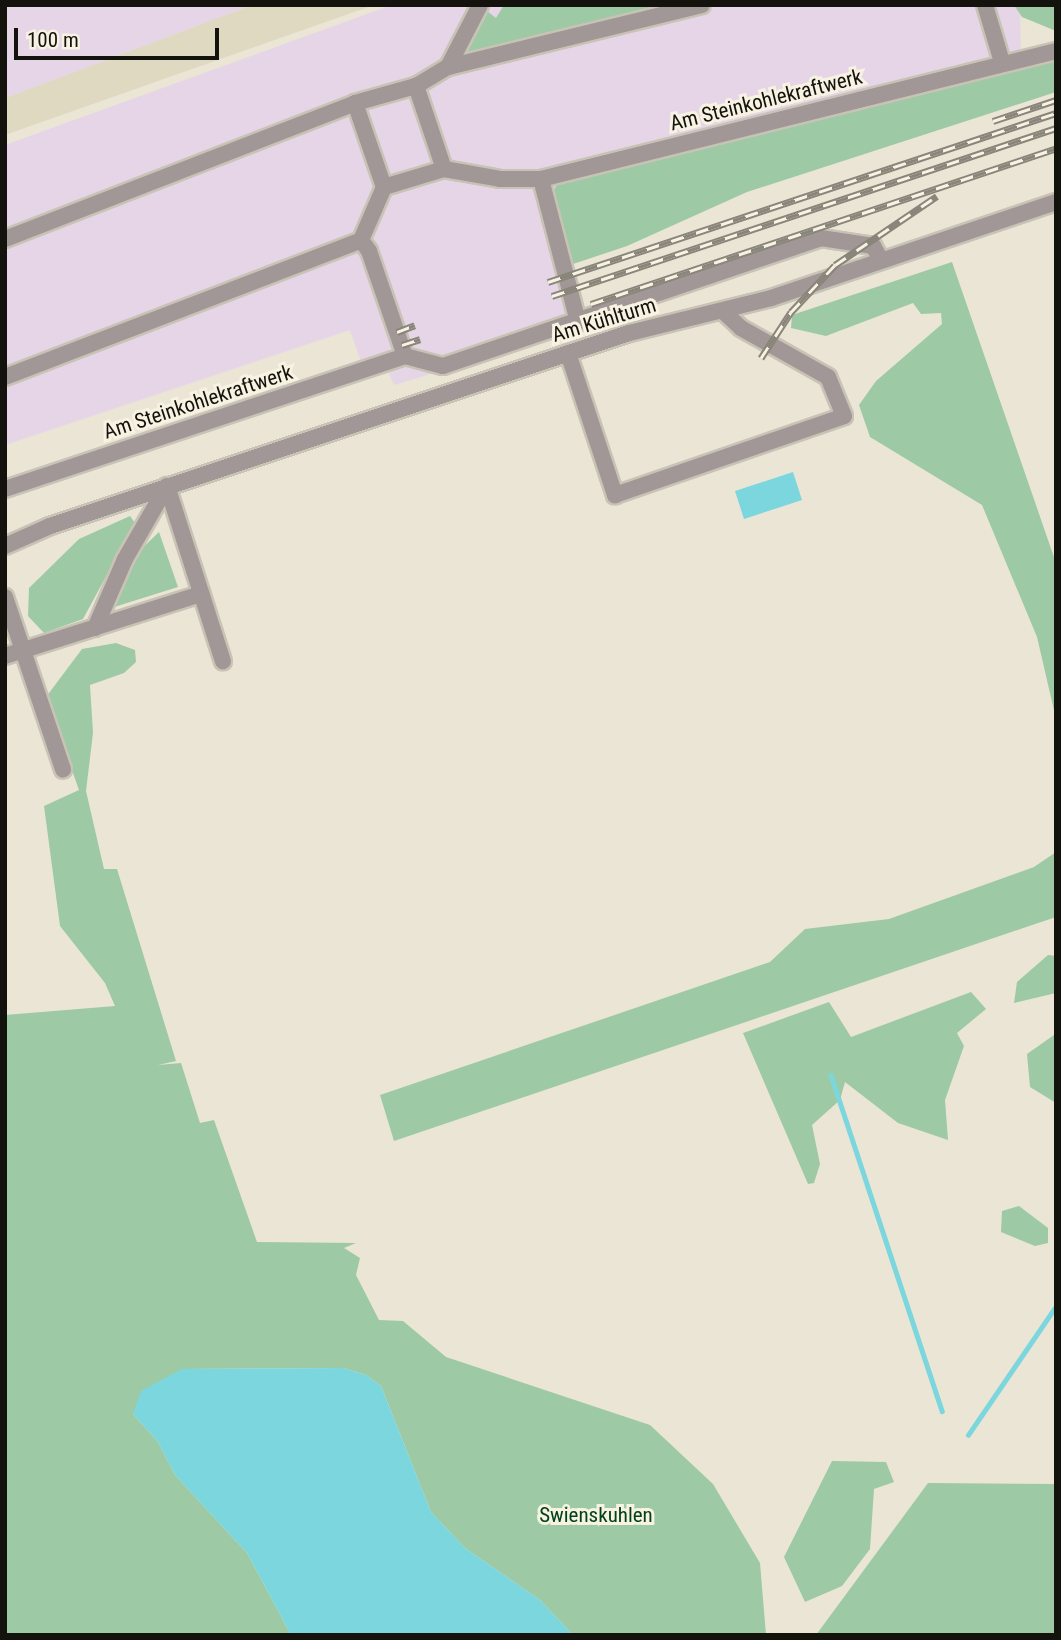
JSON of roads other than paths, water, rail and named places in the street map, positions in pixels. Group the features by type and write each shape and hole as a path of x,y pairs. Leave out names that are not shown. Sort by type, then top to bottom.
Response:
{"street":[{"path":"448,67 480,5"},
{"path":"5,239 355,103 416,86 448,67 702,5"},
{"path":"985,5 1002,62"},
{"name":"Am Steinkohlekraftwerk","path":"384,187 444,169 499,179 541,179 1002,62 1056,51"},
{"path":"416,86 444,169"},
{"path":"5,377 361,240 384,187 355,103"},
{"path":"541,179 578,322"},
{"name":"Am Kühlturm","path":"5,547 50,526 568,353 723,311 1056,202"},
{"path":"361,240 369,251 405,356 443,366 821,238 873,246 881,260"},
{"path":"568,353 615,495 844,416 828,377 741,328 723,311"},
{"name":"Am Steinkohlekraftwerk","path":"5,489 405,356"},
{"path":"167,486 223,661"},
{"path":"95,628 125,559 167,486"},
{"path":"5,656 201,594"},
{"path":"5,597 63,769"}],"water":[{"path":"793,472 802,500 744,519 735,491"},
{"path":"343,1368 366,1375 381,1386 431,1512 465,1548 540,1600 573,1635 291,1635 247,1553 175,1475 158,1442 133,1414 141,1391 182,1369"}],"waterway":[{"path":"831,1075 942,1411"},
{"path":"968,1435 1056,1306"}],"railway":[{"path":"993,121 1056,100"},
{"path":"548,282 1056,113"},
{"path":"552,296 1056,128"},
{"path":"591,304 1056,148"},
{"path":"761,358 791,312 835,265 937,196"},
{"path":"397,332 415,325"},
{"path":"402,345 420,339"}],"park label":[{"name":"Swienskuhlen","path":"596,1515"}]}
